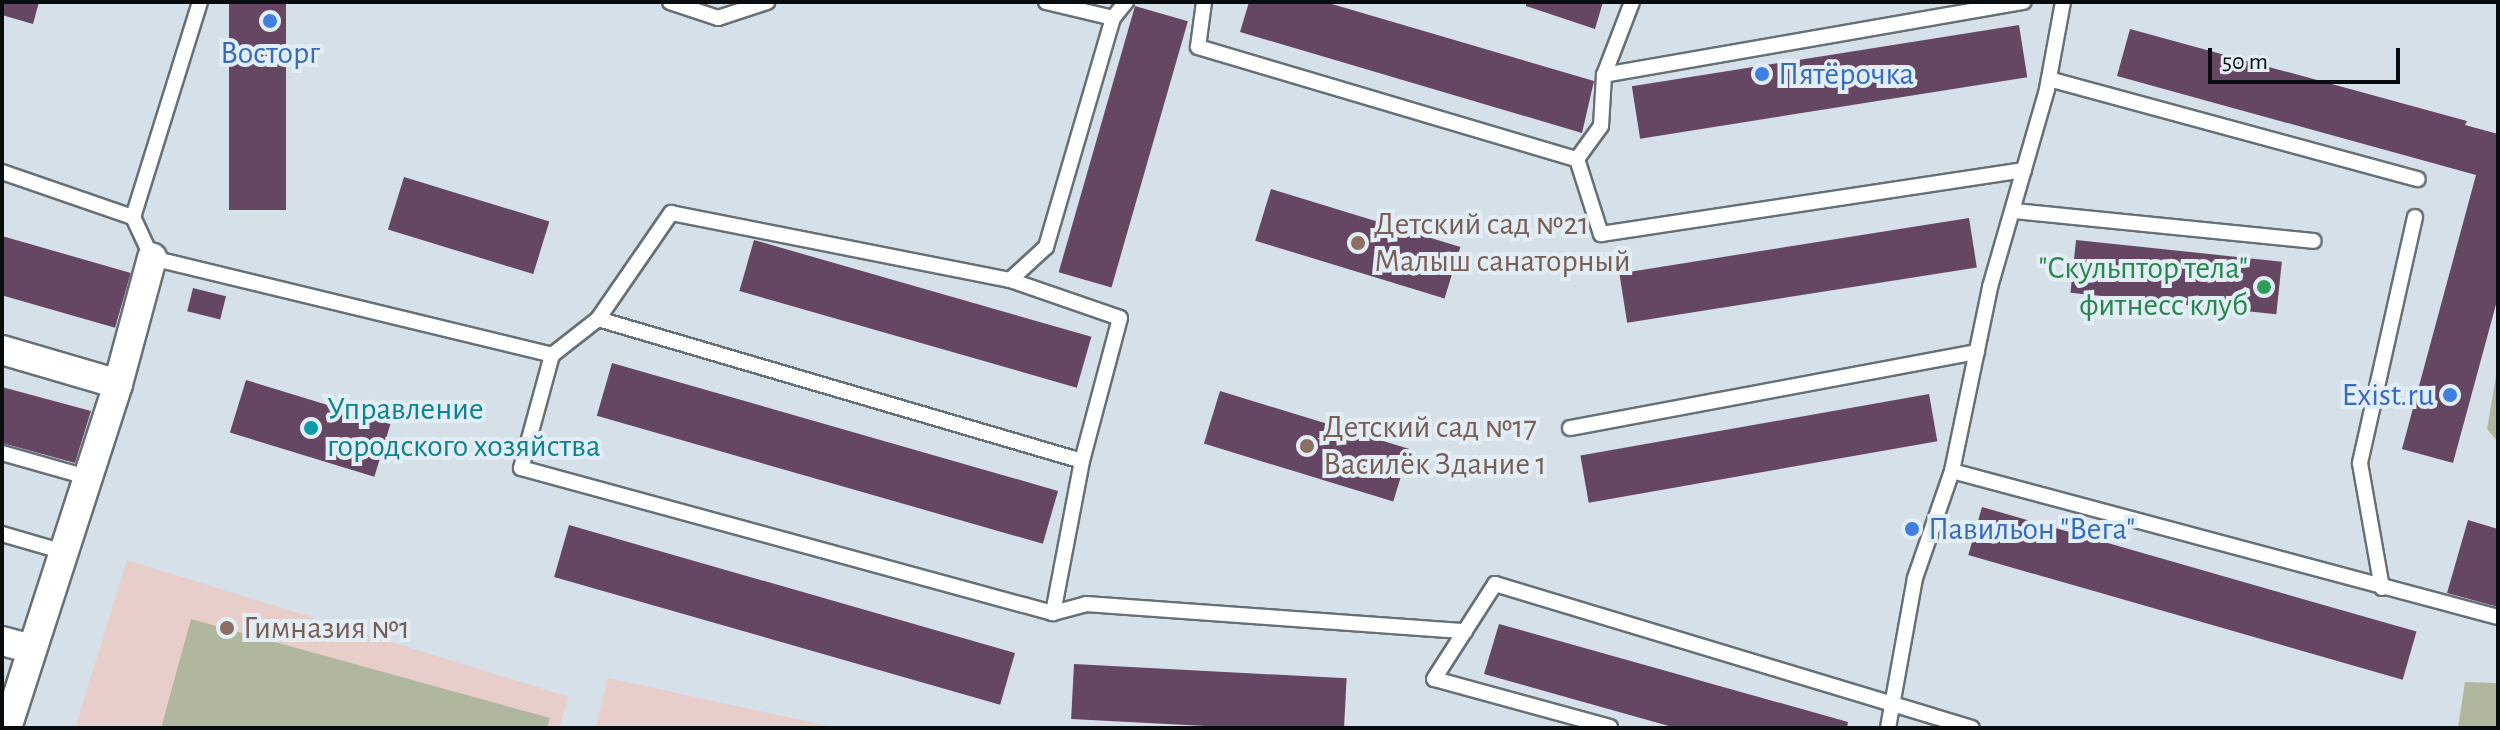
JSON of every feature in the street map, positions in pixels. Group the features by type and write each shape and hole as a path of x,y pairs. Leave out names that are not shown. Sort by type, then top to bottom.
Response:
{"street":[{"path":"7,728 118,384 152,258"},
{"path":"2,350 118,384"},
{"path":"2,641 32,649"}],"lane":[{"path":"200,2 133,217 152,258 552,355"},
{"path":"670,2 718,18 767,2"},
{"path":"1046,2 1113,18"},
{"path":"1010,280 1046,247 1113,18 1126,2"},
{"path":"1204,2 1198,47 1577,159"},
{"path":"1577,159 1601,126 1604,75 1632,2"},
{"path":"1604,75 2011,8 2024,2"},
{"path":"1888,728 1915,578 1952,471 1977,352 2049,79 2063,2"},
{"path":"2049,79 2418,179"},
{"path":"1577,159 1601,234 2024,170"},
{"path":"2,172 133,217"},
{"path":"2014,211 2313,241"},
{"path":"1053,613 1082,461 1120,318 1010,280 671,213 598,319 552,355 521,468 1053,613 1086,604 1465,631"},
{"path":"2382,588 2360,463 2415,217"},
{"path":"598,319 1082,461"},
{"path":"1570,428 1977,352"},
{"path":"2,453 87,477"},
{"path":"1952,471 2498,617"},
{"path":"2,534 64,552"},
{"path":"1610,727 1434,679 1495,584 1972,728"}],"shaded area":[{"name":"Гимназия №1","path":"127,560 569,697 559,728 75,728"},
{"path":"608,678 838,728 595,728"}],"green space":[{"path":"2498,364 2498,442 2487,429"},
{"path":"191,619 550,718 547,728 161,728"},
{"path":"2465,682 2498,683 2498,728 2458,728"}],"building":[{"path":"2,2 39,2 33,24 2,15"},
{"path":"229,2 286,2 286,210 229,210"},
{"path":"1249,2 1325,2 1594,81 1582,133 1240,32"},
{"path":"1526,2 1603,2 1595,29 1526,6"},
{"path":"1135,6 1188,21 1112,287 1059,272"},
{"path":"2019,25 2027,77 1640,139 1632,86"},
{"path":"2130,29 2467,121 2465,125 2498,134 2498,297 2453,463 2402,449 2476,175 2117,76"},
{"path":"404,177 549,221 533,274 388,230"},
{"name":"Детский сад №21 Малыш санаторный","path":"1271,189 1460,247 1445,299 1255,241"},
{"path":"1969,218 1977,267 1627,323 1619,273"},
{"path":"2,236 131,273 115,328 2,295"},
{"path":"754,240 1091,337 1077,388 739,291"},
{"path":"2076,240 2282,262 2276,314 2070,293"},
{"path":"193,288 226,296 220,320 187,311"},
{"path":"612,363 1058,491 1043,544 597,416"},
{"name":"Управление городского хозяйства","path":"246,380 390,424 374,477 230,433"},
{"path":"2,387 91,411 75,463 2,443"},
{"name":"Детский сад №17 Василёк Здание 1","path":"1220,391 1409,449 1393,501 1204,444"},
{"path":"1929,394 1937,441 1589,503 1580,455"},
{"path":"1982,507 2416,632 2403,680 1968,555"},
{"path":"2468,520 2498,529 2498,607 2447,593"},
{"path":"569,525 1015,653 1000,705 554,577"},
{"path":"1499,624 1848,722 1847,728 1676,728 1484,674"},
{"path":"1074,664 1347,678 1344,728 1244,728 1071,719"}],"place":[{"name":"Восторг","path":"270,21"},
{"name":"Пятёрочка","path":"1762,74"},
{"name":"Детский сад №21 Малыш санаторный","path":"1358,243"},
{"name":"\"Скульптор тела\" фитнесс клуб","path":"2264,287"},
{"name":"Exist.ru","path":"2450,395"},
{"name":"Управление городского хозяйства","path":"311,428"},
{"name":"Детский сад №17 Василёк Здание 1","path":"1307,446"},
{"name":"Павильон \"Вега\"","path":"1912,529"},
{"name":"Гимназия №1","path":"227,628"}]}
